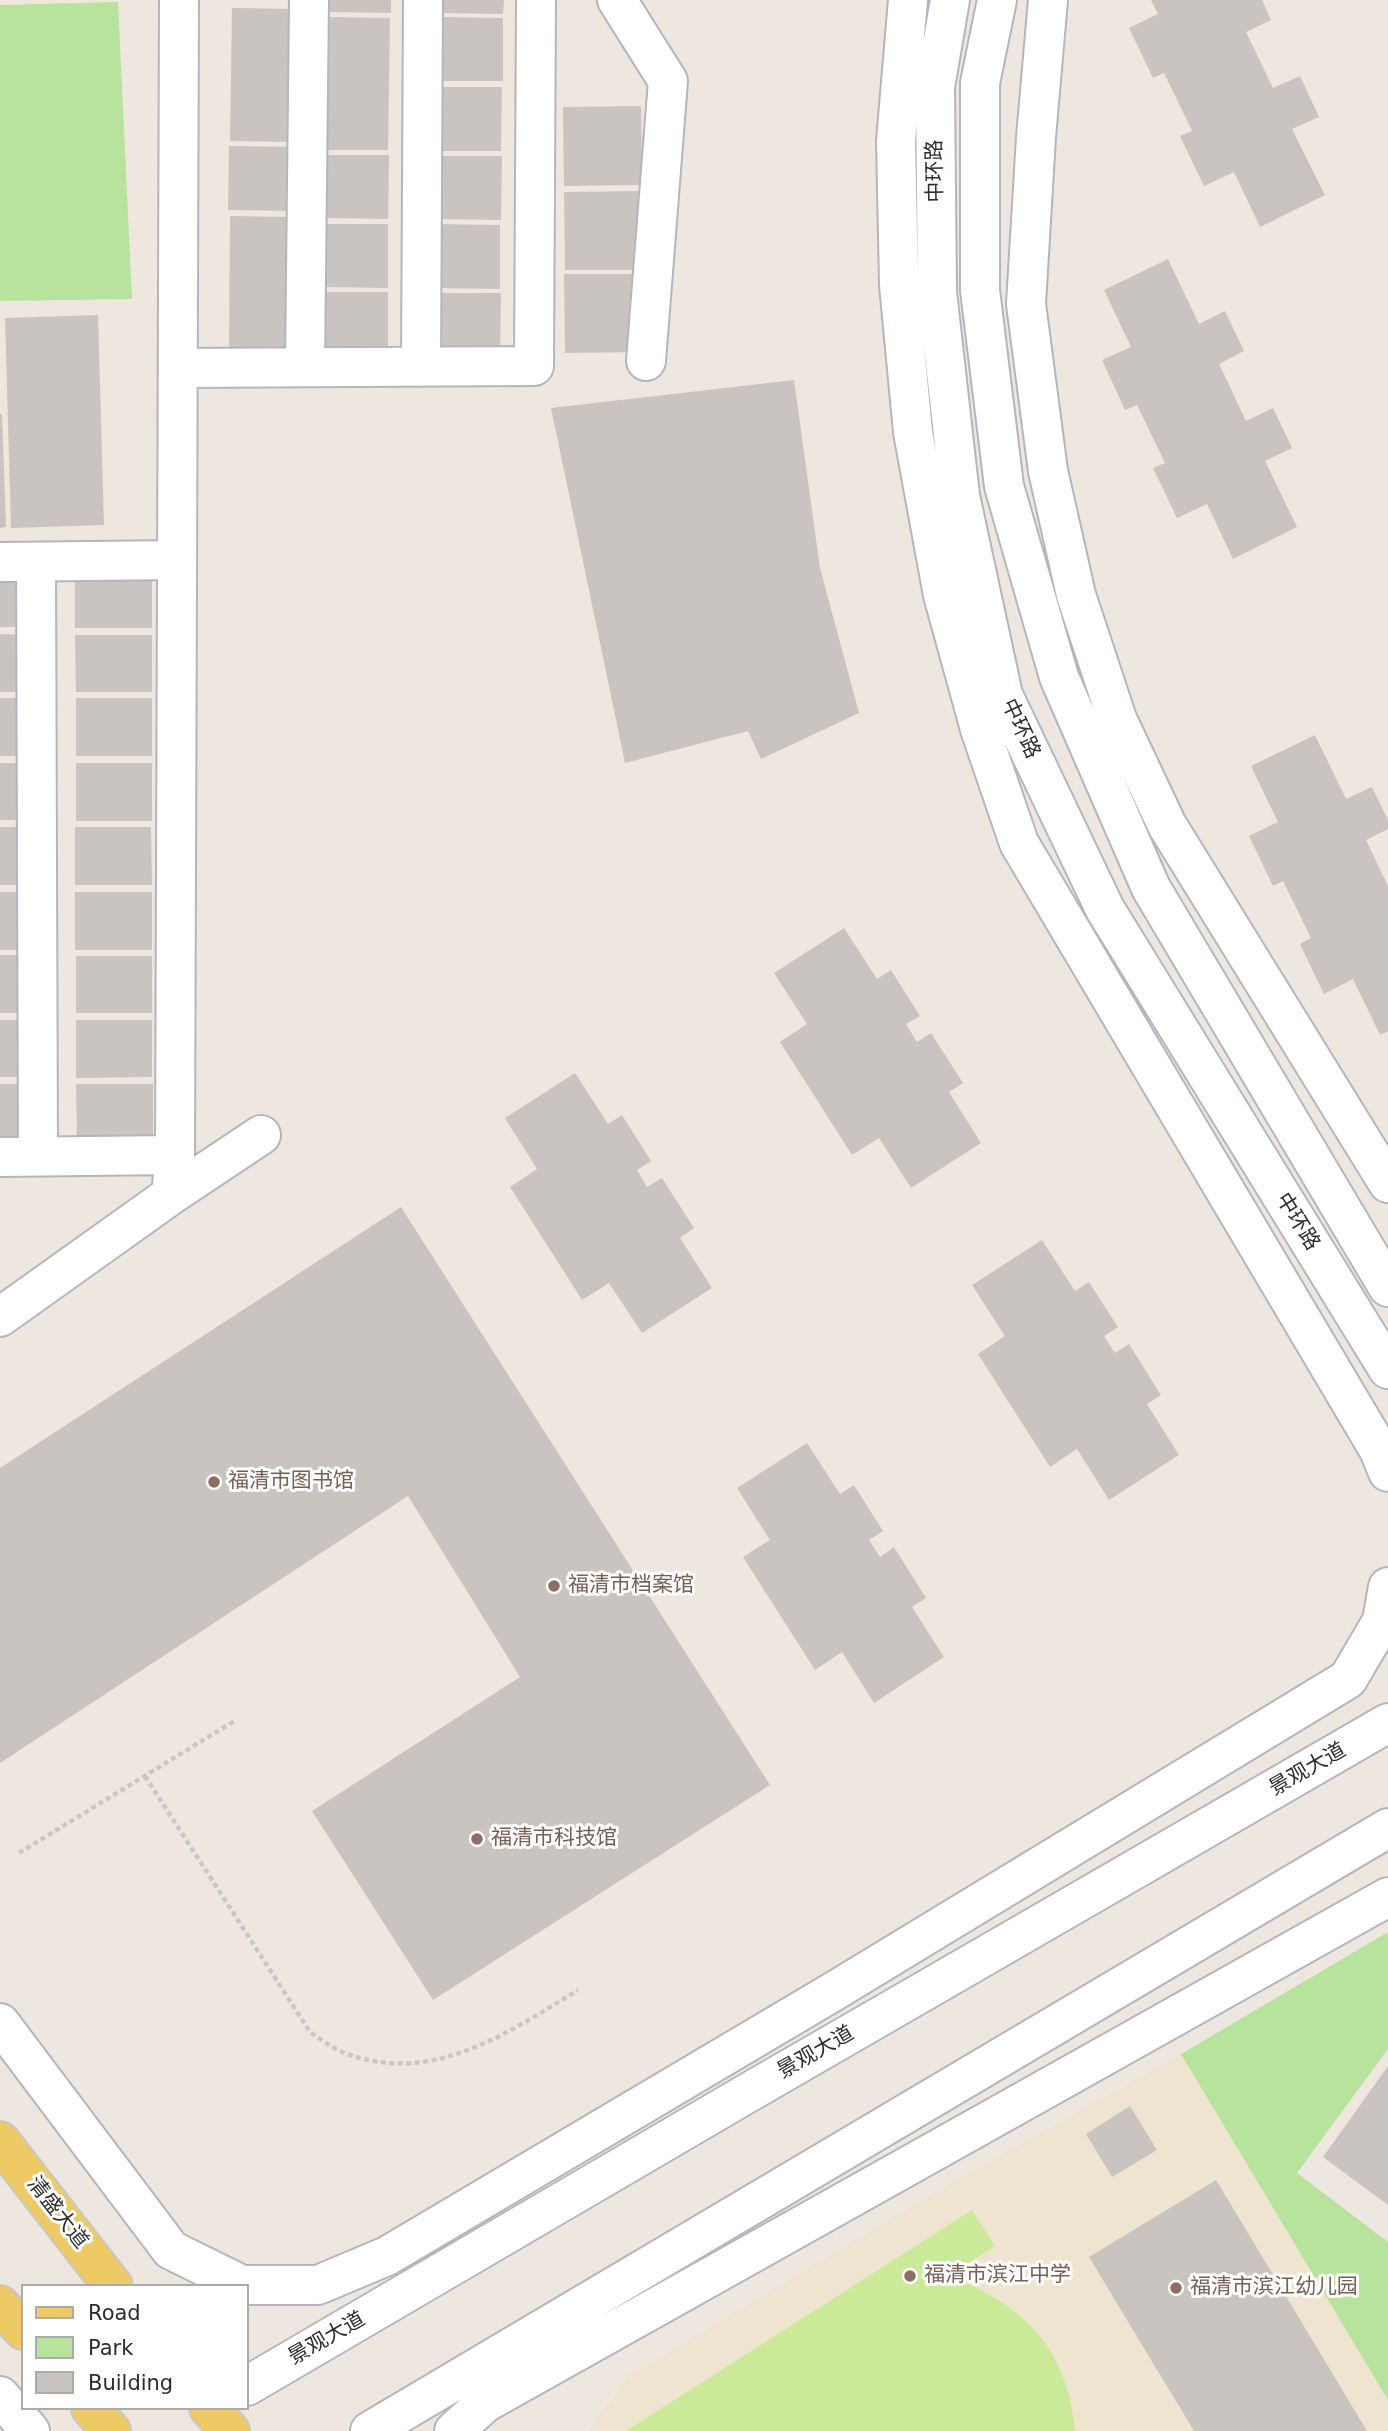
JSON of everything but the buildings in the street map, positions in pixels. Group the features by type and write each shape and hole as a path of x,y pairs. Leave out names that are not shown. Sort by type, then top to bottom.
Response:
{"main road":[{"name":"清盛大道","path":"0,2141 111,2284"},
{"path":"0,2305 21,2328"},
{"path":"93,2410 111,2431"},
{"path":"211,2410 230,2431"}],"street":[{"path":"171,1195 175,1154 179,0"},
{"path":"305,367 309,0"},
{"path":"421,367 423,0"},
{"path":"178,368 534,366 536,0"},
{"path":"617,0 668,81 646,361"},
{"path":"908,0 896,141 899,285 913,432 943,595 980,729 1018,843 1379,1450 1388,1472"},
{"name":"中环路","path":"950,0 935,87 937,292 960,496 1003,695 1105,909 1388,1369"},
{"name":"中环路","path":"997,0 979,83 980,290 1004,486 1059,677 1152,888 1388,1287"},
{"path":"1048,0 1026,304 1048,471 1076,595 1117,719 1167,825 1388,1183"},
{"path":"38,1156 18,562 177,559"},
{"path":"0,1317 171,1195 261,1135"},
{"path":"0,1157 175,1154"},
{"path":"248,2286 318,2285 387,2256 824,1997 1349,1679 1382,1620 1388,1587"},
{"path":"1315,1766 1388,1662"},
{"name":"景观大道","path":"248,2385 1315,1766 1383,1737"},
{"path":"370,2431 1377,1842"},
{"path":"454,2431 485,2403 1388,1897"},
{"path":"0,2024 171,2250 238,2284"},
{"path":"0,2396 30,2431"}],"path":[{"path":"19,1853 236,1720"},
{"path":"145,1776 310,2032 341,2052 385,2064 429,2062 466,2052 502,2037 578,1990"}],"shaded area":[{"path":"1181,2054 1388,2400 1388,2431 589,2431 628,2376 963,2176"}],"green space":[{"path":"118,2 132,299 0,301 0,5"},
{"path":"1388,1932 1388,2049 1297,2173 1388,2242 1388,2400 1181,2054"},
{"name":"福清市滨江中学","path":"972,2210 995,2246 948,2276 999,2300 1037,2333 1052,2353 1063,2376 1071,2402 1075,2431 626,2431"}],"place":[{"name":"福清市图书馆","path":"214,1482"},
{"name":"福清市档案馆","path":"554,1586"},
{"name":"福清市科技馆","path":"477,1839"},
{"name":"福清市滨江中学","path":"910,2276"},
{"name":"福清市滨江幼儿园","path":"1176,2288"}]}
